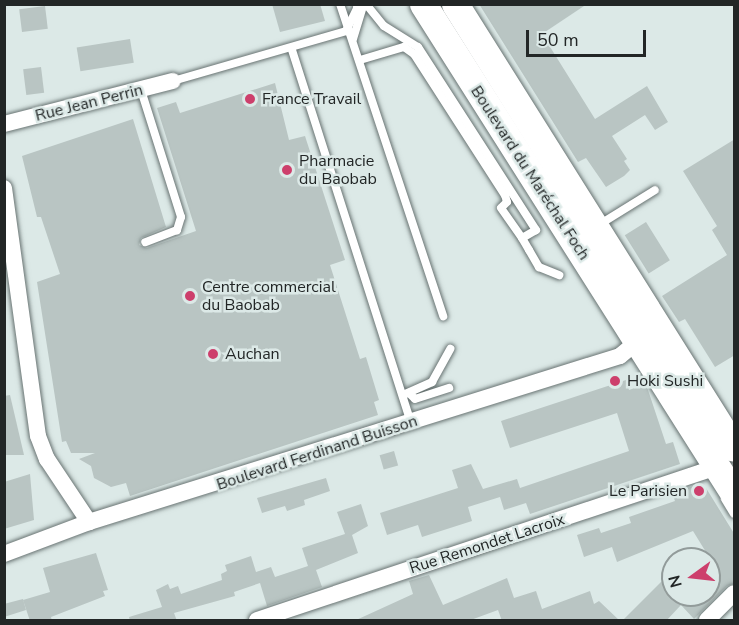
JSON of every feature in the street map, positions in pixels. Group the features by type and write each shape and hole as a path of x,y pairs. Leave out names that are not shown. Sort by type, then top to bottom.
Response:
{"main road":[{"name":"Boulevard du Maréchal Foch","path":"423,4 582,233 637,344"},
{"name":"Boulevard du Maréchal Foch","path":"455,4 582,233 637,344"},
{"path":"637,344 720,462 735,494"}],"street":[{"path":"470,4 480,46"},
{"name":"Rue Jean Perrin","path":"4,124 173,81"},
{"path":"4,188 38,436 47,459 89,522"},
{"name":"Boulevard Ferdinand Buisson","path":"4,554 89,522 411,423 637,344"},
{"name":"Rue Remondet Lacroix","path":"257,621 283,616 720,462"},
{"path":"707,621 735,593"}],"lane":[{"path":"340,4 346,32 353,39 443,316"},
{"path":"173,81 292,50 346,32 357,8 364,5"},
{"path":"353,39 364,13 364,5"},
{"path":"364,5 384,26 418,47 536,230 522,238"},
{"path":"360,60 404,47 425,70 505,195 507,202 501,208 539,267 559,275"},
{"path":"292,50 406,394 411,423"},
{"path":"141,90 181,217 177,230 145,242"},
{"path":"582,233 655,190"},
{"path":"582,233 615,241 735,428"},
{"path":"406,394 432,382 450,350"},
{"path":"642,370 720,462 735,514"},
{"path":"406,394 415,399 448,388"}],"building":[{"path":"272,4 320,4 325,21 280,32"},
{"path":"479,4 587,4 542,34 595,119 647,86 668,122 655,130 645,115 612,136 627,159 624,161 630,170 624,176 606,187 586,158 578,162"},
{"path":"45,6 48,29 22,32 19,9"},
{"path":"130,39 134,63 80,71 77,47"},
{"path":"41,67 44,93 26,95 23,69"},
{"name":"Centre commercial du Baobab","path":"275,83 289,140 305,136 345,260 330,265 360,359 366,357 379,400 374,402 378,415 130,496 126,483 111,487 94,478 91,466 79,459 95,453 71,453 66,441 62,442 37,282 60,274 41,217 37,217 22,156 133,119 166,227 141,238 139,245 147,248 196,231 157,108 176,102 180,113"},
{"path":"735,139 735,355 715,367 685,319 679,322 662,296 727,255 712,230 717,226 683,171"},
{"path":"646,222 670,260 649,273 625,235"},
{"path":"626,380 629,390 646,384 666,444 673,442 680,464 530,514 526,503 504,510 500,497 468,507 472,521 422,537 418,525 387,535 380,513 458,488 452,470 471,464 483,489 517,479 520,488 629,451 617,413 510,448 501,421"},
{"path":"10,395 24,455 4,455 4,396"},
{"path":"394,451 398,465 384,470 380,455"},
{"path":"30,474 34,520 4,529 4,482"},
{"path":"326,478 330,491 304,500 305,505 287,511 285,506 262,513 257,498"},
{"path":"697,485 706,488 735,535 735,583 727,586 721,592 721,547 703,547 693,531 617,562 612,547 584,557 577,535 599,528 601,533 631,523 629,517 675,501 672,493"},
{"path":"361,504 368,526 352,535 358,553 316,570 322,587 267,606 260,583 234,592 235,596 174,613 177,621 130,621 129,617 162,607 156,590 168,584 170,589 178,586 181,594 222,580 221,574 227,571 225,565 251,556 256,572 271,567 275,577 308,566 302,548 345,534 337,512"},
{"path":"96,553 108,590 103,591 105,596 51,617 52,621 30,621 23,600 50,592 43,568"},
{"path":"429,575 443,605 507,578 514,598 536,591 542,609 590,591 594,604 599,601 620,621 502,621 498,610 468,621 354,621 413,594 409,581"},
{"path":"661,582 661,607 679,607 666,621 622,621"},
{"path":"23,599 26,610 4,617 4,604"},
{"path":"683,607 706,607 694,619"}],"place":[{"name":"France Travail","path":"250,99"},
{"name":"Pharmacie du Baobab","path":"287,170"},
{"name":"Centre commercial du Baobab","path":"190,296"},
{"name":"Auchan","path":"213,354"},
{"name":"Hoki Sushi","path":"615,381"},
{"name":"Le Parisien","path":"699,491"}]}
